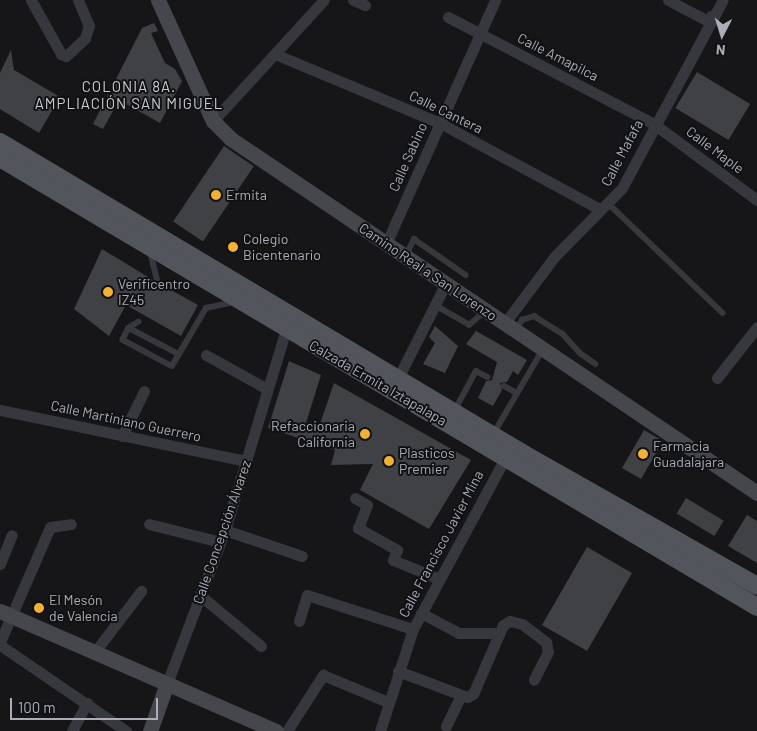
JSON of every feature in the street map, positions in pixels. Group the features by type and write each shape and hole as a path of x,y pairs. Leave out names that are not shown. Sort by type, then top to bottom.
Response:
{"main road":[{"name":"Camino Real a San Lorenzo","path":"158,0 212,121 231,139 405,256 484,312 757,493"},
{"name":"Calzada Ermita Iztapalapa","path":"0,142 493,435 757,586"},
{"name":"Calzada Ermita Iztapalapa","path":"0,158 239,302 757,607"},
{"path":"6,614 166,686 276,731"},
{"name":"Calle Concepción Álvarez","path":"150,731 166,686"}],"street":[{"path":"31,0 61,54 72,55 89,26 78,0"},
{"path":"212,121 324,0"},
{"path":"353,0 365,5"},
{"name":"Calle Sabino","path":"386,244 495,0"},
{"path":"668,0 710,22 714,0"},
{"name":"Calle Mafafa","path":"509,328 555,256 605,207 654,124 722,0"},
{"name":"Calle Amapilca","path":"448,17 654,124"},
{"name":"Calle Cantera","path":"274,54 440,123 605,207"},
{"name":"Calle Maple","path":"654,124 757,200"},
{"path":"398,378 446,285"},
{"path":"717,378 757,327"},
{"name":"Calle Concepción Álvarez","path":"166,686 225,530 286,329"},
{"path":"206,355 268,389"},
{"path":"122,436 144,391"},
{"name":"Calle Martiniano Guerrero","path":"0,410 247,461"},
{"name":"Calle Francisco Javier Mina","path":"380,731 413,629 437,578 505,458"},
{"path":"355,498 367,505 358,528 398,550 393,560 437,578"},
{"path":"71,524 50,527 6,614 0,643 126,731"},
{"path":"149,524 220,542"},
{"path":"225,530 302,556"},
{"path":"0,564 12,535"},
{"path":"94,653 140,591"},
{"path":"299,621 307,595 413,629"},
{"path":"201,596 261,646"},
{"path":"421,613 459,633 499,633"},
{"path":"398,671 460,697 473,694 499,633 510,621 522,624 546,642 548,652 534,680"},
{"path":"287,731 323,675 388,702"},
{"path":"446,726 460,697"},
{"path":"72,731 87,703"}],"lane":[{"path":"605,207 722,313"},
{"path":"405,256 414,239 466,275"},
{"path":"148,247 159,273 158,282"},
{"path":"139,322 129,328 123,340 172,366 206,308 239,302"},
{"path":"435,304 468,325 484,312"},
{"path":"509,328 522,320 534,316 563,334 580,353 596,364"},
{"path":"129,328 179,354"},
{"path":"493,435 542,351"},
{"path":"454,412 476,371 488,377"},
{"path":"504,386 517,393"}],"building":[{"path":"154,23 158,31 151,33 165,63 175,69 182,81 160,123 119,100 103,129 93,124 142,28"},
{"path":"11,50 14,70 60,97 39,133 0,109 0,73"},
{"path":"697,72 750,104 729,140 675,108"},
{"name":"Ermita","path":"224,146 254,166 203,242 173,221"},
{"path":"102,249 153,280 156,286 162,285 198,305 181,336 126,305 109,336 74,309"},
{"path":"435,326 458,346 445,373 423,364 435,343 429,337"},
{"path":"476,331 527,360 518,375 513,371 507,382 500,383 502,390 493,406 478,398 486,381 492,380 497,362 466,344"},
{"path":"289,361 321,375 306,423 319,427 334,383 471,460 429,529 360,490 373,464 331,465 335,450 268,428"},
{"name":"Farmacia Guadalajara","path":"644,430 663,441 641,479 622,468"},
{"path":"686,498 724,521 714,536 677,513"},
{"path":"747,515 757,521 757,563 728,546"},
{"path":"587,547 632,573 587,651 542,625"}],"place":[{"name":"Ermita","path":"216,195"},
{"name":"Colegio Bicentenario","path":"233,247"},
{"name":"Verificentro IZ45","path":"108,292"},
{"name":"Refaccionaria California","path":"365,434"},
{"name":"Farmacia Guadalajara","path":"643,454"},
{"name":"Plasticos Premier","path":"389,461"},
{"name":"El Mesón de Valencia","path":"39,608"}],"district":[{"name":"COLONIA 8A. AMPLIACIÓN SAN MIGUEL","path":"129,94"}]}
